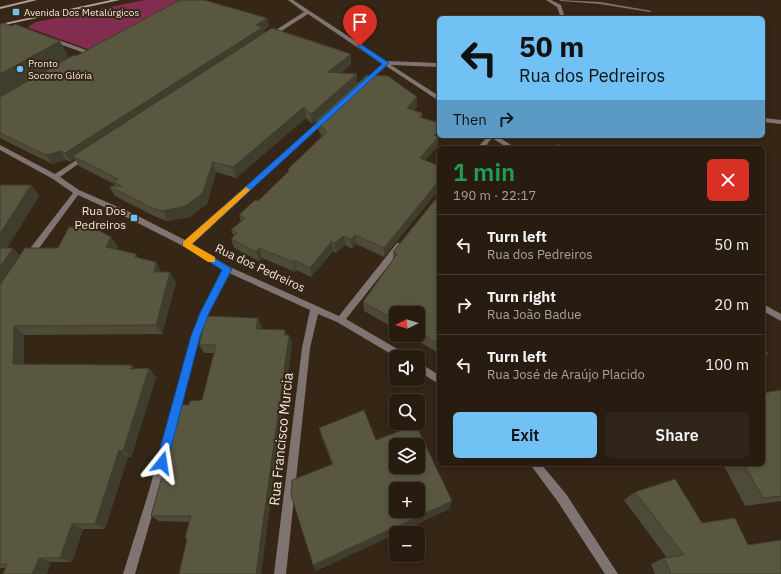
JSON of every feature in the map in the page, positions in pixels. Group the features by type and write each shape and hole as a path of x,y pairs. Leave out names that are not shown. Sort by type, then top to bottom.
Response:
{"street":[{"path":"0,8 35,0"},
{"path":"3,24 118,0"},
{"path":"290,0 437,98"},
{"path":"548,0 559,6 562,16"},
{"path":"561,0 607,4 650,11"},
{"path":"267,38 307,12"},
{"path":"3,24 20,29"},
{"path":"49,39 92,54"},
{"path":"85,58 98,50"},
{"path":"357,90 386,63 437,65"},
{"path":"186,244 333,111"},
{"path":"765,120 781,122"},
{"path":"482,146 490,138"},
{"path":"496,138 510,146"},
{"name":"Rua dos Pedreiros","path":"0,147 54,177 77,192 131,216 186,244 227,269 340,320 391,350"},
{"path":"54,177 94,151"},
{"path":"22,265 77,192"},
{"path":"340,320 404,239"},
{"path":"129,574 154,491 195,336 204,313 227,269"},
{"name":"Rua Francisco Murcia","path":"280,574 306,348 315,308"},
{"path":"765,308 781,318"},
{"path":"425,371 437,379"},
{"path":"537,466 562,498 612,574"}],"shaded area":[{"path":"144,0 179,0 93,51 29,28 29,26 36,22"}],"building":[{"path":"180,0 204,0 267,18 256,25 263,27 65,153 61,151 46,155 0,133 0,97 74,55 76,56"},
{"path":"4,23 12,26 15,24 60,41 0,74 0,24"},
{"path":"272,28 351,54 328,72 357,74 311,114 304,107 233,167 213,162 202,194 185,206 163,211 152,208 109,186 122,186 113,182 118,179 73,156"},
{"path":"367,75 388,76 417,97 407,108 422,113 419,117 437,122 437,132 434,135 437,138 420,158 437,165 437,183 384,248 355,235 351,239 344,236 334,243 332,241 310,268 294,260 293,262 259,248 256,252 231,239 237,233 231,230 245,218 239,215 255,200 258,201 290,170 288,169 327,132 316,121"},
{"path":"0,185 31,185 0,234"},
{"path":"437,197 437,343 425,336 425,306 389,306 389,316 363,302 397,254 393,252"},
{"path":"69,227 92,227 111,237 106,247 136,254 135,257 156,262 154,272 170,272 156,325 14,326 13,364 132,365 130,369 149,368 123,451 119,450 95,524 72,524 60,558 39,558 32,574 3,574 7,564 0,564 0,285 25,248 58,248"},
{"path":"0,248 13,248 0,267"},
{"path":"206,316 258,318 256,329 285,330 284,335 289,335 256,574 179,574 187,539 185,538 191,516 151,516 182,405 189,405 190,401 202,400 216,345 199,345"},
{"path":"781,390 781,496 763,498 745,466 765,466 765,393"},
{"path":"364,410 376,440 403,430 418,430 422,438 389,438 389,474 425,474 425,444 452,501 425,513 425,482 389,482 389,518 415,518 398,526 389,526 389,530 313,565 291,495 292,480 333,464 319,428"},
{"path":"675,479 702,523 735,518 748,545 781,540 781,574 671,574 664,558 684,555 635,492"}],"slow traffic":[{"path":"212,259 186,244 246,190"}],"place":[{"name":"Avenida Dos Metalúrgicos","path":"16,12"},
{"name":"Pronto Socorro Glória","path":"20,69"},
{"name":"Rua Dos Pedreiros","path":"134,218"}],"route":[{"path":"162,463 195,336 204,313 227,269 186,244 386,63 360,46"}]}
